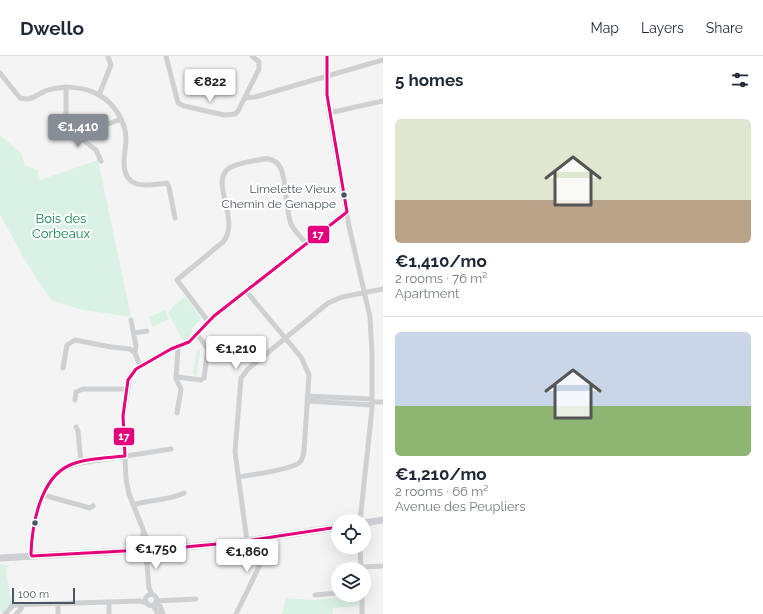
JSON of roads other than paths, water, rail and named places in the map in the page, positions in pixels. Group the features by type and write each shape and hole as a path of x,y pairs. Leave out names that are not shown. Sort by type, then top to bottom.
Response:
{"main road":[{"path":"371,522 383,520"},
{"path":"0,558 147,550 247,542 331,528"}],"street":[{"path":"166,56 176,99 181,105 231,115 238,111 259,69 259,62 252,56"},
{"path":"327,56 326,77 329,113 347,212 370,317 372,402 361,514"},
{"path":"99,95 111,65 108,57"},
{"path":"245,98 261,95 383,60"},
{"path":"0,73 20,98 29,100 46,91 66,87 77,88 99,95 113,106 121,119 126,136 124,158 126,173 132,182 150,186 167,182 175,218"},
{"path":"250,86 261,95"},
{"path":"66,87 67,118 74,126 97,128 121,119"},
{"path":"329,113 383,101"},
{"path":"79,126 84,141 96,150 101,161"},
{"path":"208,321 177,280 223,242 229,234 229,223 222,181 225,173 232,167 260,159 272,160 279,166 291,224 306,244"},
{"path":"158,614 151,600 149,588 146,534 143,531 127,486 123,419 130,376 140,366 189,342 208,321 347,212"},
{"path":"247,542 235,446 240,382 248,369 328,303 383,288"},
{"path":"238,476 267,473 294,466 300,462 304,451 309,375 301,357 246,291"},
{"path":"131,320 136,346 135,353 140,366"},
{"path":"134,333 146,331"},
{"path":"177,377 201,380 204,378 208,349 197,334"},
{"path":"63,368 66,348 72,340 130,349 135,353"},
{"path":"177,414 181,389 176,380 178,347"},
{"path":"75,400 76,392 83,389 127,388"},
{"path":"307,398 383,402"},
{"path":"76,427 78,431 81,463"},
{"path":"32,556 31,538 45,488 56,473 64,468 81,463 172,449"},
{"path":"133,505 142,502 176,497 184,493"},
{"path":"43,495 90,508 93,506"},
{"path":"236,614 273,538"},
{"path":"371,567 383,566"},
{"path":"315,595 331,594"},
{"path":"5,614 14,605 196,599"},
{"path":"151,600 163,614"},
{"path":"109,602 109,614"},
{"path":"362,602 362,614"},
{"path":"58,604 58,614"},
{"path":"16,614 21,609 22,605"}],"place":[{"name":"Limelette Vieux Chemin de Genappe","path":"344,195"}],"park label":[{"name":"Bois des Corbeaux","path":"61,226"}]}
